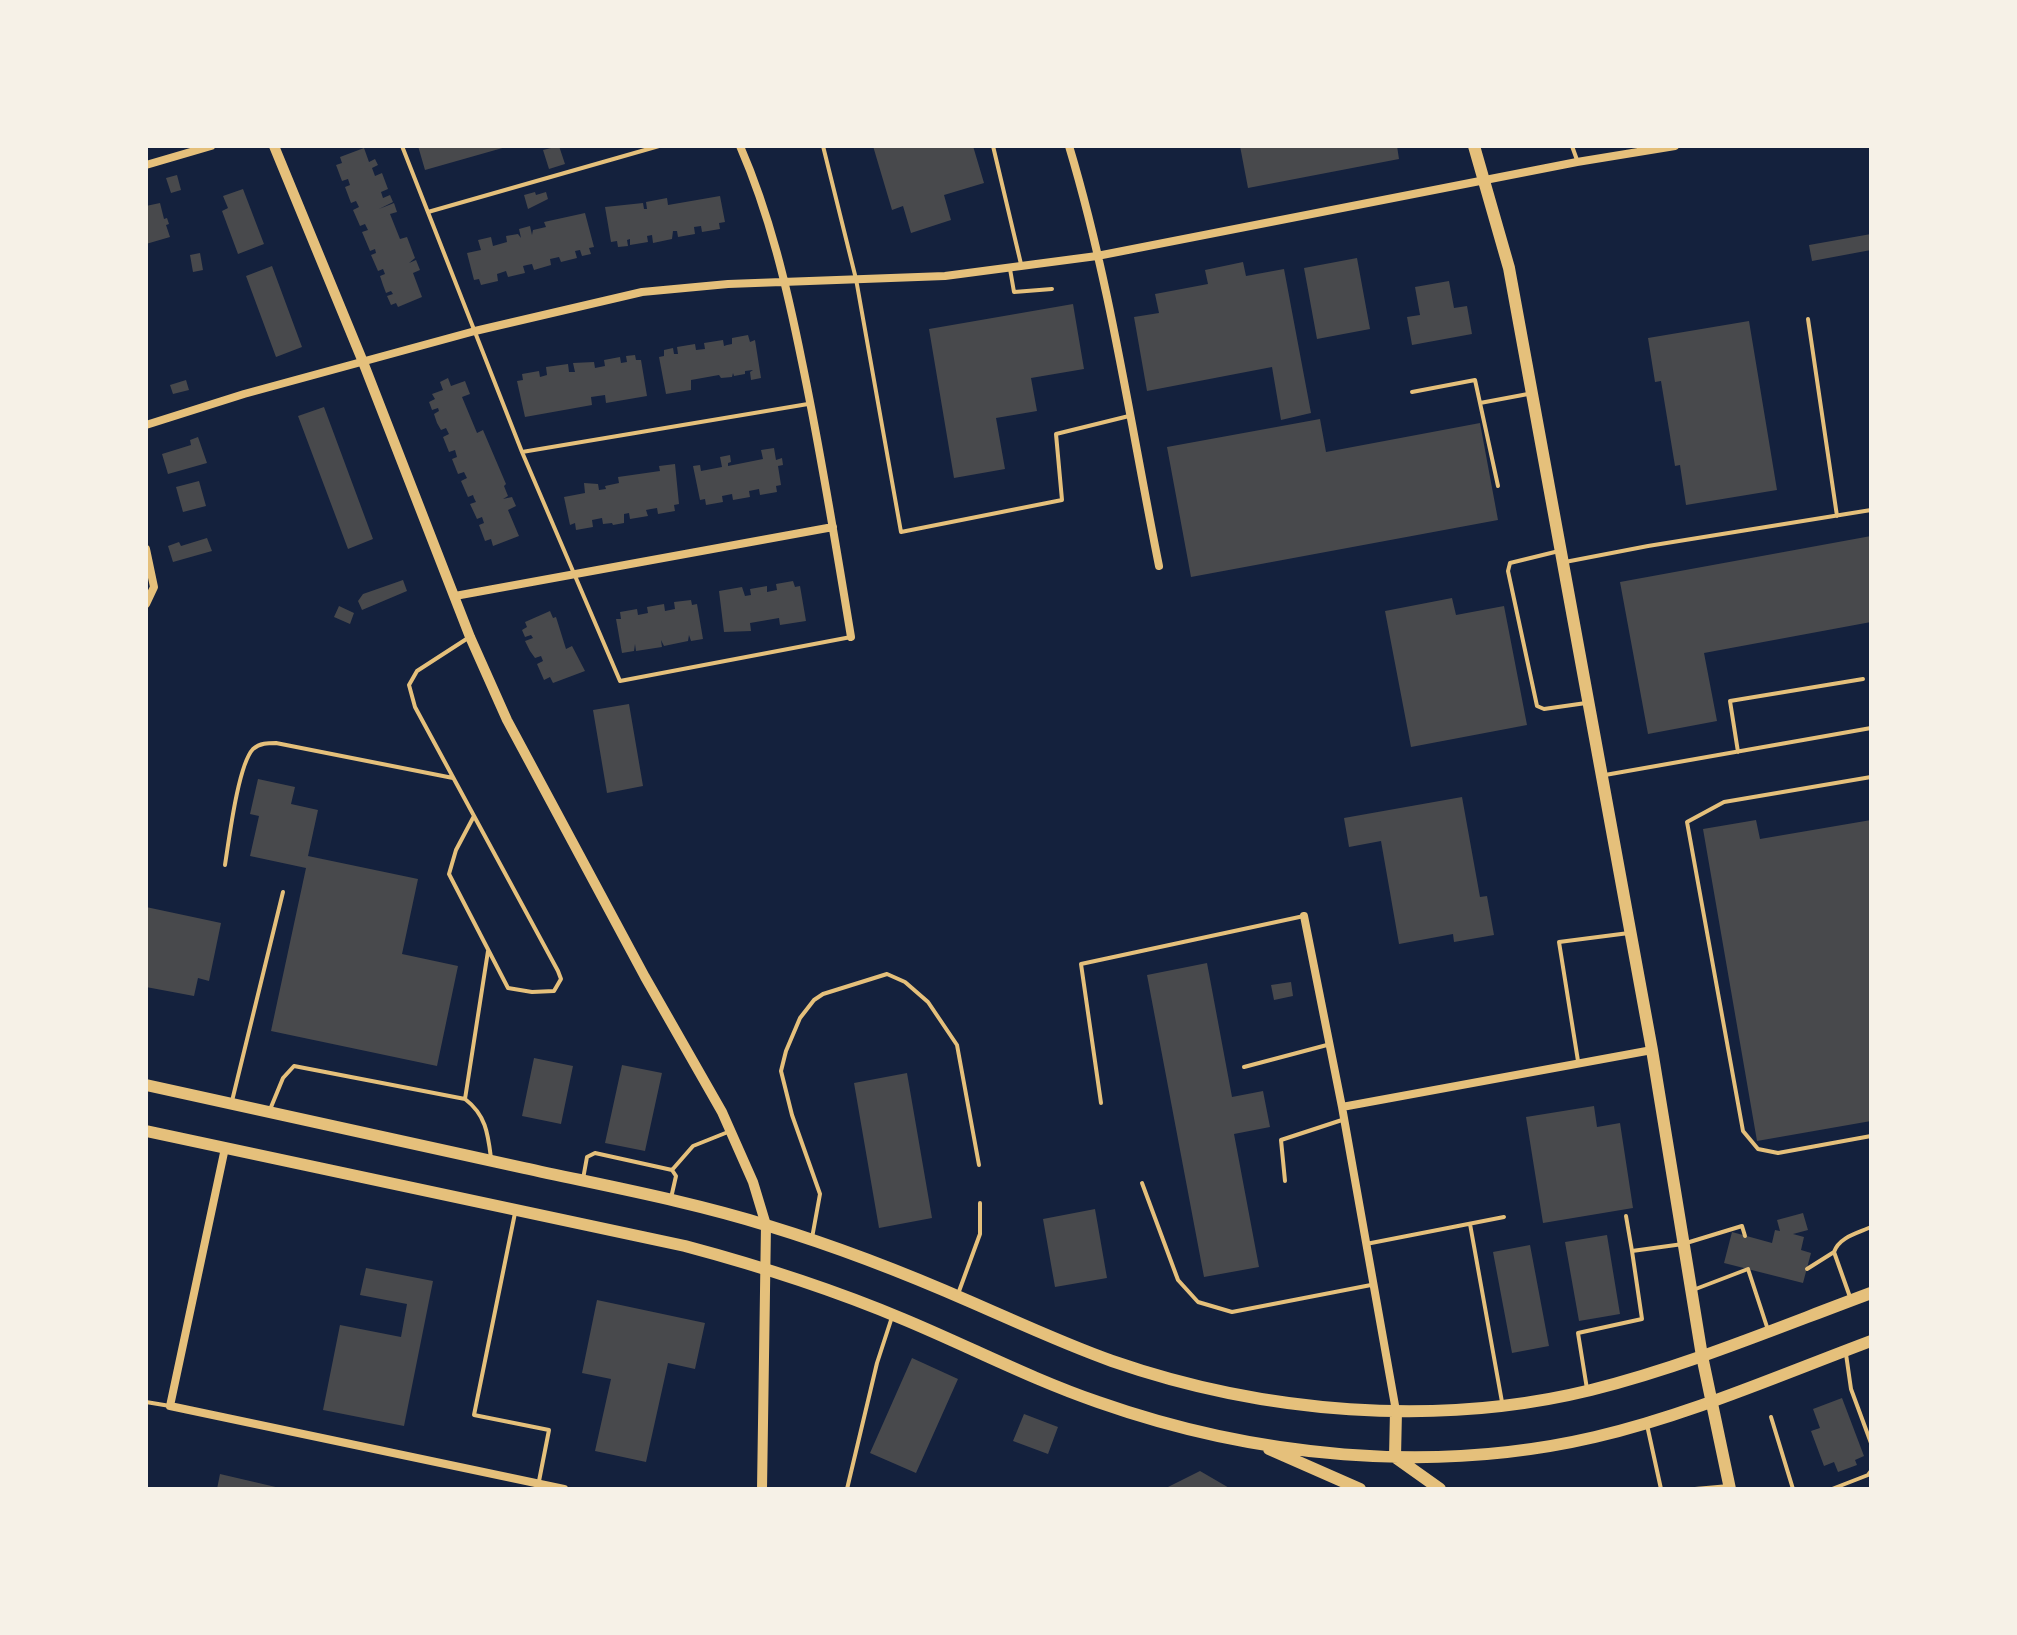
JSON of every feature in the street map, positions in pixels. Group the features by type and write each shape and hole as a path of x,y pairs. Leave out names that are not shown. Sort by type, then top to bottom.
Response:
{"main road":[{"path":"1474,146 1509,268 1652,1050 1702,1356 1730,1488"},
{"path":"146,1085 671,1200 766,1225 957,1296 1109,1360 1209,1389 1264,1399 1396,1411 1468,1409 1587,1391 1702,1356 1871,1293"},
{"path":"146,1131 685,1246 767,1268 893,1315 1095,1401 1194,1431 1255,1443 1328,1452 1395,1457 1472,1455 1593,1438 1712,1401 1871,1341"},
{"path":"1395,1457 1396,1411"},
{"path":"1255,1443 1354,1488"},
{"path":"1395,1457 1440,1489"}],"street":[{"path":"146,165 211,146"},
{"path":"274,146 363,362 470,637 514,734 732,1131 753,1182 766,1225 762,1489"},
{"path":"740,146 754,179 785,281 811,404 851,637"},
{"path":"1069,146 1097,256 1159,566"},
{"path":"146,425 244,394 475,331 642,292 685,286 945,276 1097,256 1577,162 1675,146"},
{"path":"455,596 833,527"},
{"path":"146,549 154,577 148,601"},
{"path":"1304,916 1342,1107 1396,1411"},
{"path":"1342,1107 1652,1050"},
{"path":"225,1148 170,1406 564,1489"}],"lane":[{"path":"402,146 522,452 620,681 851,637"},
{"path":"428,212 659,146"},
{"path":"823,146 856,279 901,532 1062,500 1056,434 1129,416"},
{"path":"993,146 1022,266"},
{"path":"1572,146 1577,162"},
{"path":"1010,268 1014,292 1052,289"},
{"path":"1808,319 1837,516"},
{"path":"1412,392 1475,380 1498,486"},
{"path":"1480,403 1530,394"},
{"path":"522,452 811,404"},
{"path":"1589,703 1544,709 1537,706 1508,571 1510,563 1648,546 1871,510"},
{"path":"470,637 417,671 409,685 415,707 474,816 561,979 554,991 532,992 508,988 449,874 456,850 474,816"},
{"path":"1738,752 1730,701 1863,679"},
{"path":"1602,776 1871,728"},
{"path":"225,865 243,771 251,752 260,744 276,743 453,778"},
{"path":"1871,777 1724,802 1687,822 1743,1131 1758,1149 1778,1153 1871,1136"},
{"path":"232,1104 283,892"},
{"path":"1101,1103 1081,964 1304,916"},
{"path":"1579,1064 1559,942 1631,933"},
{"path":"465,1099 488,949"},
{"path":"812,1240 820,1194 792,1115 781,1071 800,1018 818,996 887,974 918,992 946,1025 957,1045 979,1165"},
{"path":"1244,1067 1330,1044"},
{"path":"269,1112 283,1078 294,1066 465,1099 477,1108 488,1129 491,1161"},
{"path":"1285,1181 1281,1140 1344,1119"},
{"path":"672,1170 693,1146 732,1131"},
{"path":"582,1181 587,1157 595,1153 672,1170 676,1176 671,1200"},
{"path":"1142,1183 1178,1280 1198,1302 1232,1312 1374,1285"},
{"path":"957,1296 980,1234 980,1203"},
{"path":"515,1210 474,1415 549,1430 538,1484"},
{"path":"1587,1391 1578,1333 1642,1319 1626,1216"},
{"path":"1366,1244 1504,1217"},
{"path":"1470,1224 1503,1405"},
{"path":"1632,1251 1683,1244 1742,1226 1745,1236"},
{"path":"1851,1300 1834,1252 1845,1238 1871,1227"},
{"path":"1807,1269 1834,1252"},
{"path":"1691,1291 1748,1269 1768,1331"},
{"path":"847,1489 877,1363 893,1315"},
{"path":"1845,1351 1851,1389 1871,1443"},
{"path":"146,1402 170,1406"},
{"path":"1771,1417 1793,1489"},
{"path":"1646,1423 1661,1489"},
{"path":"1832,1489 1871,1471"},
{"path":"1695,1489 1730,1488"}],"building":[{"path":"418,146 506,146 506,147 425,170"},
{"path":"559,146 565,164 549,169 543,150"},
{"path":"873,146 973,146 984,183 944,195 951,220 911,233 903,206 892,210"},
{"path":"1240,146 1397,146 1399,159 1248,188"},
{"path":"364,148 369,162 375,159 378,165 372,168 375,176 382,173 388,189 381,192 383,198 390,195 393,202 379,209 394,203 397,212 390,214 400,239 407,237 415,258 409,263 416,260 420,270 413,273 422,297 398,307 396,303 391,305 387,296 393,294 391,291 386,293 380,276 385,274 383,269 378,271 371,255 376,253 375,249 370,251 362,232 368,230 365,224 360,226 353,210 359,207 356,201 351,203 345,187 350,185 348,179 342,181 336,165 342,163 340,157"},
{"path":"177,175 181,190 171,193 166,178"},
{"path":"243,189 264,244 238,254 222,211 228,208 223,196"},
{"path":"535,192 536,195 546,192 548,199 528,209 524,195"},
{"path":"720,196 725,222 719,223 720,229 702,232 701,226 694,227 695,234 678,237 677,231 673,231 672,239 653,243 652,235 647,236 648,242 630,245 630,239 627,240 628,246 618,247 617,241 611,242 605,207 643,203 644,209 647,209 646,202 667,198 668,205"},
{"path":"160,203 164,219 167,218 169,224 166,225 170,237 146,244 146,206"},
{"path":"585,213 594,247 589,248 591,254 582,256 580,250 575,251 577,258 561,262 559,257 550,259 551,265 534,270 532,264 523,266 525,273 508,277 506,271 497,274 498,281 481,285 479,279 474,280 467,253 481,250 478,240 491,237 493,246 507,242 506,236 518,234 521,238 519,229 530,226 532,235 533,230 546,227 544,222"},
{"path":"1871,234 1871,250 1812,261 1809,245"},
{"path":"200,253 203,270 193,272 190,255"},
{"path":"1357,258 1370,329 1317,339 1304,268"},
{"path":"1243,262 1246,276 1284,269 1311,413 1281,420 1272,367 1147,391 1134,317 1159,313 1155,294 1208,284 1205,270"},
{"path":"272,266 302,347 276,357 246,276"},
{"path":"1449,281 1454,308 1467,306 1472,334 1412,345 1407,317 1420,315 1415,287"},
{"path":"1073,304 1084,369 1031,378 1037,411 996,418 1005,469 954,478 929,329"},
{"path":"1749,321 1777,490 1686,505 1680,465 1675,466 1661,381 1655,382 1648,338"},
{"path":"748,335 750,342 755,340 761,378 751,380 750,372 753,370 734,376 733,373 732,377 721,378 719,375 691,380 691,390 666,394 659,357 664,356 664,350 673,348 674,354 678,354 677,347 695,344 696,350 705,349 704,343 723,340 724,346 732,344 732,338"},
{"path":"635,355 636,360 641,360 647,396 606,403 605,395 591,397 592,405 525,417 517,381 523,380 522,374 539,371 540,377 547,375 546,367 568,364 569,372 575,372 573,363 594,362 595,368 605,366 604,360 620,357 621,363 627,362 626,356"},
{"path":"448,378 451,386 465,381 470,394 462,397 477,433 483,430 506,484 508,496 503,499 512,497 516,506 508,510 519,536 493,546 491,539 485,541 479,525 484,523 482,517 477,519 470,504 476,502 473,495 468,497 461,481 467,478 464,472 458,474 452,459 457,457 455,450 449,452 443,437 449,434 446,428 441,430 437,423 434,414 439,411 438,408 432,410 429,402 435,399 432,394 443,390 440,382"},
{"path":"186,380 189,390 173,394 170,385"},
{"path":"324,407 373,539 348,549 298,416"},
{"path":"1320,419 1326,452 1480,423 1498,520 1191,577 1167,447"},
{"path":"198,437 207,463 168,474 162,454 191,445 190,440"},
{"path":"774,448 776,460 782,458 783,465 778,466 781,485 776,486 777,492 760,495 759,489 749,491 750,497 733,500 732,494 722,496 723,502 706,505 705,499 700,500 693,466 700,465 701,471 722,467 720,457 730,455 728,466 763,459 761,450"},
{"path":"675,464 679,504 674,505 675,511 658,514 657,508 651,509 646,510 648,516 630,519 629,513 624,514 624,523 613,525 603,524 602,518 592,520 593,527 576,530 575,523 570,525 564,497 585,493 584,483 598,484 599,490 606,489 605,486 619,483 618,477 660,471 659,466"},
{"path":"199,481 206,506 183,512 176,487"},
{"path":"1871,536 1871,622 1704,653 1717,721 1648,734 1620,582"},
{"path":"207,538 212,551 173,562 168,546 179,542 181,546"},
{"path":"403,580 407,591 362,610 358,601 363,594"},
{"path":"793,581 795,587 800,586 806,621 780,625 779,618 750,623 751,631 724,632 719,591 742,587 745,596 751,595 750,589 767,586 767,592 777,590 776,584"},
{"path":"1452,598 1456,615 1504,606 1527,725 1411,747 1385,611"},
{"path":"691,600 692,605 697,604 703,639 691,641 689,635 688,641 664,646 661,640 662,647 636,651 635,644 634,651 622,653 616,619 621,619 620,612 637,609 638,615 648,613 647,607 664,604 665,611 675,609 674,602"},
{"path":"339,606 354,613 350,624 334,617"},
{"path":"550,611 553,618 556,617 566,649 572,646 585,671 553,683 550,677 544,680 537,664 543,661 541,656 535,658 525,641 533,638 531,635 525,637 522,630 527,627 525,622"},
{"path":"629,704 643,786 607,793 593,710"},
{"path":"258,779 295,787 291,804 318,810 308,856 418,879 402,954 458,966 437,1066 271,1031 306,868 250,856 259,816 250,814"},
{"path":"1462,797 1480,897 1487,896 1494,935 1454,942 1453,934 1399,944 1381,841 1349,847 1344,818"},
{"path":"1756,820 1760,839 1871,820 1871,1121 1757,1141 1703,829"},
{"path":"146,907 221,923 209,981 198,978 194,996 146,987"},
{"path":"1207,963 1232,1097 1263,1091 1270,1127 1234,1134 1259,1267 1204,1277 1147,975"},
{"path":"1291,982 1293,996 1274,1000 1271,985"},
{"path":"534,1058 573,1066 561,1124 522,1116"},
{"path":"622,1065 662,1073 645,1151 605,1143"},
{"path":"907,1073 932,1218 879,1228 854,1083"},
{"path":"1594,1106 1597,1127 1620,1123 1633,1208 1543,1223 1526,1117"},
{"path":"1095,1209 1107,1278 1055,1287 1043,1219"},
{"path":"1803,1213 1808,1230 1793,1234 1804,1237 1801,1250 1811,1253 1803,1283 1724,1263 1732,1232 1772,1243 1775,1230 1780,1231 1777,1220"},
{"path":"1607,1235 1620,1314 1579,1321 1565,1242"},
{"path":"1530,1245 1549,1346 1512,1353 1493,1252"},
{"path":"366,1268 433,1281 404,1426 323,1410 340,1325 401,1337 407,1304 360,1295"},
{"path":"597,1300 705,1323 695,1369 668,1363 646,1462 595,1451 611,1379 582,1373"},
{"path":"912,1358 958,1379 916,1473 870,1453"},
{"path":"1842,1398 1864,1456 1855,1460 1857,1465 1838,1472 1834,1462 1824,1466 1811,1431 1820,1428 1813,1409"},
{"path":"1024,1414 1058,1427 1048,1454 1013,1441"},
{"path":"1200,1471 1231,1489 1164,1489"},
{"path":"220,1474 280,1488 280,1489 217,1489"}]}
